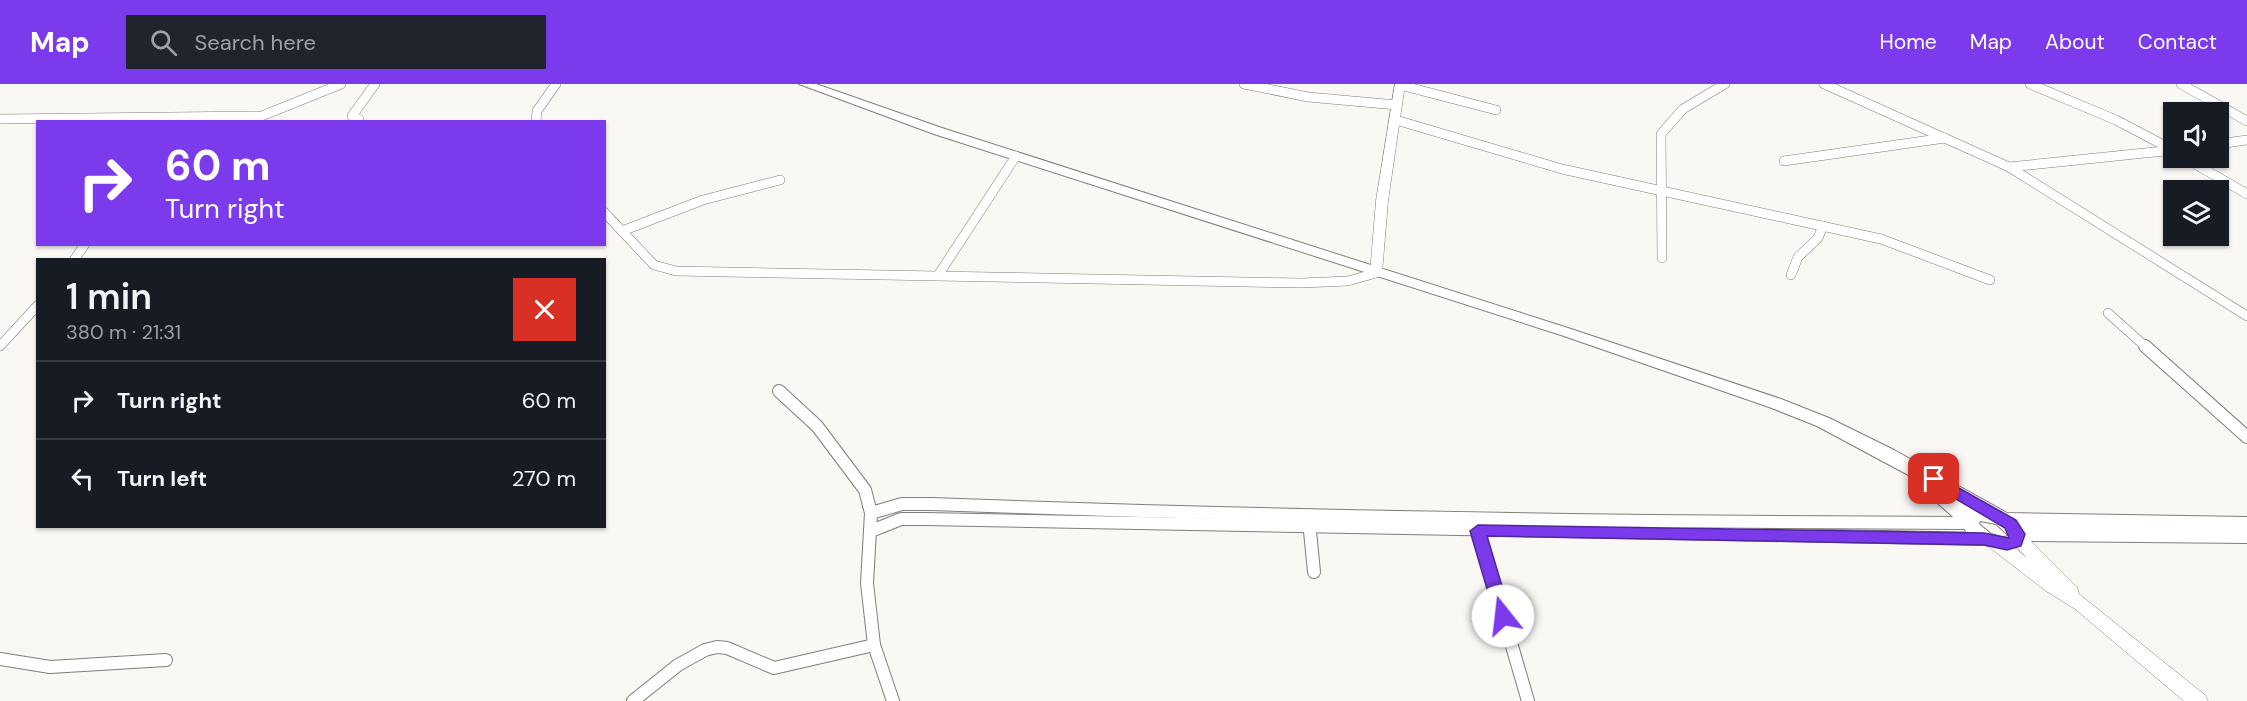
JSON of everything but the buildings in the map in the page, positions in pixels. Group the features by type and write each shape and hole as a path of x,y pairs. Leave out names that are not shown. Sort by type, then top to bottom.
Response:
{"main road":[{"path":"813,85 1016,156 1757,396 1823,422 1899,460 1997,517 2018,536 2081,604 2198,701"},
{"path":"1899,460 1969,522 1972,530 2081,604"},
{"path":"1969,522 1976,514 1997,517 2247,524"},
{"path":"1989,541 2007,545 2018,536 2247,536"}],"street":[{"path":"0,119 254,119 341,84"},
{"path":"359,119 352,116 375,84"},
{"path":"536,120 537,111 556,84"},
{"path":"1244,84 1397,105"},
{"path":"1662,258 1661,134 1683,109 1725,84"},
{"path":"1824,84 2009,167 2247,316"},
{"path":"2030,84 2116,120 2163,145"},
{"path":"2181,84 2247,121"},
{"path":"606,214 654,265 676,271 939,274 1302,283 1348,280 1376,273 1382,201 1400,85 1496,110"},
{"path":"1396,120 1562,169 1823,226 1903,246 1990,280"},
{"path":"1784,161 1945,138"},
{"path":"2229,142 2247,140"},
{"path":"2009,167 2163,151"},
{"path":"939,274 1016,156"},
{"path":"2202,168 2247,194"},
{"path":"622,231 703,200 780,180"},
{"path":"1791,275 1798,257 1818,238 1823,226"},
{"path":"0,346 36,307"},
{"path":"2108,313 2247,437"},
{"path":"779,391 824,435 865,490 871,513 867,583 874,645 892,701"},
{"path":"871,513 885,507 912,504 1310,528 1989,541"},
{"path":"871,531 901,519 1308,514 1710,522 1969,522"},
{"path":"1308,514 1314,572"},
{"path":"1366,515 1369,528"},
{"path":"1474,517 1528,701"},
{"path":"633,701 702,650 716,645 727,648 759,666 774,668 874,645"},
{"path":"0,659 50,667 166,660"}],"route":[{"path":"1503,616 1478,531 1933,540 1984,539 2007,545 2016,542 2018,534 2010,524 1934,479"}]}
